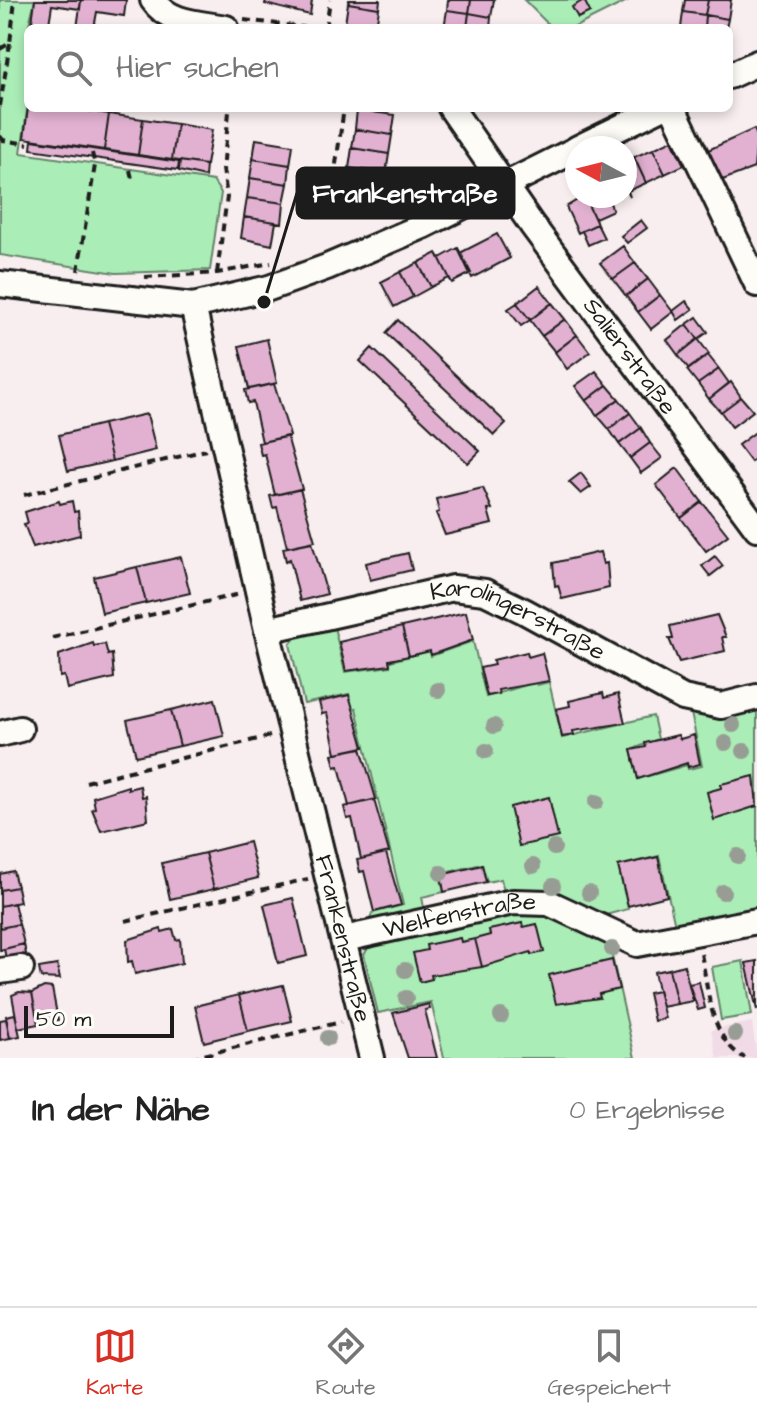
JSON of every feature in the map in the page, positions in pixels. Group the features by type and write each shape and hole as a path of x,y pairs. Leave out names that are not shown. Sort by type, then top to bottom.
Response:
{"street":[{"path":"153,0 160,11 175,19 203,24"},
{"path":"733,74 757,63"},
{"name":"Salierstraße","path":"454,112 532,225 757,528"},
{"path":"603,136 652,112"},
{"path":"675,112 757,284"},
{"path":"0,284 193,306 269,288 327,267 423,226 565,154"},
{"name":"Frankenstraße","path":"193,306 267,630 372,1058"},
{"name":"Karolingerstraße","path":"267,630 453,588 485,592 683,698 721,706 757,697"},
{"name":"Welfenstraße","path":"344,939 513,902 549,903 637,944 757,921"}],"path":[{"path":"0,106 15,0"},
{"path":"327,24 330,0"},
{"path":"0,49 10,43"},
{"path":"217,273 227,197 223,169 229,112"},
{"path":"330,206 343,112"},
{"path":"0,136 3,140 28,144"},
{"path":"92,153 95,165 78,271 92,274"},
{"path":"130,170 133,183"},
{"path":"139,277 217,273 283,260"},
{"path":"24,495 224,445"},
{"path":"52,638 258,590"},
{"path":"86,782 292,731"},
{"path":"125,921 326,875"},
{"path":"696,933 718,1029 728,1046 745,1058"},
{"path":"191,1058 362,1017"}],"shaded area":[{"path":"752,1022 757,1058 717,1058 711,1030"}],"green space":[{"path":"0,0 35,0 29,24 24,24 24,112 27,112 21,153 213,181 221,193 210,270 116,273 0,255"},
{"path":"524,0 629,0 581,24 548,24"},
{"path":"334,627 345,672 390,666 390,661 430,651 431,656 473,641 486,697 536,682 537,685 549,682 562,738 653,716 658,739 631,750 638,779 687,765 688,769 702,766 691,713 721,718 757,710 757,908 675,925 659,856 618,866 628,909 602,916 562,897 505,896 501,879 487,882 482,864 440,874 444,892 422,897 425,913 368,926 372,913 403,905 356,708 352,709 349,694 304,704 290,644 297,636"},
{"path":"527,911 553,916 609,943 635,1058 444,1058 431,1002 378,1013 364,955 368,948"},
{"path":"743,961 752,1015 721,1020 712,967"}],"building":[{"path":"35,0 81,0 80,9 52,5 49,24 32,22"},
{"path":"81,0 126,0 124,16 97,12 95,24 78,24"},
{"path":"266,0 312,0 310,15 265,4"},
{"path":"349,0 380,0 379,8 348,3"},
{"path":"448,0 471,0 469,13 447,10"},
{"path":"471,0 494,0 491,17 469,13"},
{"path":"584,0 590,12 578,18 572,7"},
{"path":"685,0 708,0 705,15 683,12"},
{"path":"708,0 731,0 728,19 705,15"},
{"path":"348,3 379,8 377,24 345,24"},
{"path":"447,10 469,13 468,24 445,24"},
{"path":"683,12 705,15 704,24 682,24"},
{"path":"469,13 491,17 490,24 468,24"},
{"path":"705,15 728,19 727,24 704,24"},
{"path":"27,112 109,114 104,150 24,138"},
{"path":"357,112 395,115 392,135 355,129"},
{"path":"109,114 143,119 138,155 104,150"},
{"path":"143,119 177,124 172,160 138,155"},
{"path":"177,124 212,130 206,165 172,160"},
{"path":"355,129 392,135 389,154 352,148"},
{"path":"754,129 757,136 754,168 720,181 706,151"},
{"path":"256,139 293,145 290,165 253,159"},
{"path":"32,140 179,162 178,170 31,149"},
{"path":"672,140 684,165 665,174 653,149"},
{"path":"352,148 389,154 386,173 349,168"},
{"path":"653,149 665,174 646,183 637,164 637,156"},
{"path":"253,159 290,165 288,184 250,178"},
{"path":"180,161 206,165 205,177 179,171"},
{"path":"637,164 646,183 637,187"},
{"path":"250,178 288,184 284,203 247,198"},
{"path":"247,198 284,203 282,223 244,217"},
{"path":"566,208 590,208 597,224 578,233"},
{"path":"590,208 612,208 595,218 597,224"},
{"path":"244,217 276,222 272,245 241,238"},
{"path":"641,220 647,228 627,243 621,236"},
{"path":"597,224 604,238 588,245 582,231"},
{"path":"497,234 510,258 472,278 460,253"},
{"path":"623,246 635,263 613,279 600,263"},
{"path":"458,248 471,273 452,283 437,253 440,258"},
{"path":"437,253 452,283 449,278 431,287 418,263"},
{"path":"418,263 431,287 413,297 400,272"},
{"path":"635,263 648,279 626,296 613,279"},
{"path":"400,272 413,297 394,307 381,282"},
{"path":"648,279 660,295 638,312 626,296"},
{"path":"539,286 552,303 530,320 517,303"},
{"path":"660,295 673,312 651,329 638,312"},
{"path":"686,301 693,309 678,320 673,311"},
{"path":"517,303 530,320 521,326 508,309"},
{"path":"552,303 565,319 542,336 530,320"},
{"path":"697,317 708,332 698,339 687,324"},
{"path":"565,319 577,335 555,352 542,336"},
{"path":"398,320 506,423 494,435 386,333"},
{"path":"687,324 698,339 678,355 667,340"},
{"path":"577,335 590,352 567,369 555,352"},
{"path":"267,339 277,383 249,389 239,346"},
{"path":"698,339 709,354 689,369 678,355"},
{"path":"372,348 480,451 468,463 360,361"},
{"path":"708,355 719,369 698,384 687,370"},
{"path":"719,369 729,383 709,399 698,384"},
{"path":"596,371 607,385 586,401 575,386"},
{"path":"731,382 741,397 721,412 709,399"},
{"path":"274,384 290,436 262,442 253,402 248,403 245,390"},
{"path":"607,385 619,399 597,415 586,401"},
{"path":"741,397 753,411 732,427 721,412"},
{"path":"619,399 630,413 609,429 597,415"},
{"path":"630,413 641,428 619,444 609,429"},
{"path":"147,414 156,450 112,461 103,424"},
{"path":"103,424 112,461 68,471 59,435"},
{"path":"641,428 650,443 630,458 619,444"},
{"path":"757,431 757,457 751,462 738,445"},
{"path":"287,436 302,489 275,495 265,454 261,455 258,443"},
{"path":"650,443 662,458 641,473 630,458"},
{"path":"677,468 702,502 681,518 656,485"},
{"path":"581,473 591,487 581,494 569,482"},
{"path":"483,488 492,509 488,510 492,524 445,535 436,513 439,512 436,499"},
{"path":"300,489 315,541 287,547 277,507 273,508 270,496"},
{"path":"59,501 60,504 72,501 74,512 78,511 80,535 33,547 24,524 28,523 25,512"},
{"path":"702,502 728,535 706,551 681,518"},
{"path":"312,542 327,594 300,601 290,559 286,561 283,548"},
{"path":"600,552 603,564 607,563 609,588 562,599 558,585 555,586 553,563"},
{"path":"408,553 412,570 370,580 366,563"},
{"path":"715,556 723,566 710,576 702,566"},
{"path":"181,557 190,593 146,603 137,567"},
{"path":"137,567 146,603 102,613 94,577"},
{"path":"466,612 473,640 431,655 430,651 409,656 402,627"},
{"path":"717,615 726,637 722,637 725,651 679,662 669,639 673,639 670,626"},
{"path":"402,627 409,656 389,660 390,665 346,671 339,642"},
{"path":"93,643 94,646 105,644 108,655 112,654 114,678 67,689 64,676 60,677 59,655"},
{"path":"527,652 528,657 542,653 549,681 498,690 499,694 487,696 480,668 494,665 493,660"},
{"path":"603,693 604,698 618,694 625,723 573,731 574,735 562,737 556,709 570,706 569,701"},
{"path":"349,695 364,747 336,753 327,713 322,714 319,702"},
{"path":"215,699 224,736 180,746 171,710"},
{"path":"171,710 180,746 136,756 127,720"},
{"path":"678,735 680,739 694,735 700,764 688,767 687,763 638,779 631,750 646,747 645,743"},
{"path":"361,748 376,799 349,806 339,766 335,767 332,754"},
{"path":"754,776 757,806 714,820 707,792 721,788 721,784"},
{"path":"128,786 128,789 140,786 142,797 146,796 148,820 101,831 92,809 95,808 93,797"},
{"path":"549,797 558,837 519,846 510,807"},
{"path":"374,800 389,852 361,859 352,818 347,819 344,807"},
{"path":"249,842 258,878 214,889 205,853"},
{"path":"205,853 214,889 170,899 162,863"},
{"path":"386,853 401,905 374,912 364,871 360,872 357,860"},
{"path":"658,857 667,896 628,906 618,866"},
{"path":"482,865 486,882 444,892 441,875"},
{"path":"13,871 17,887 0,890 0,874"},
{"path":"17,887 20,902 0,906 0,890"},
{"path":"293,898 307,956 278,963 264,905"},
{"path":"14,903 19,924 0,928 0,906"},
{"path":"522,923 523,927 537,924 544,952 531,955 531,952 482,967 475,939 490,935 489,930"},
{"path":"19,924 24,944 0,950 0,928"},
{"path":"161,929 162,932 173,929 176,940 180,939 182,963 135,974 132,961 128,962 127,940"},
{"path":"460,938 461,942 475,939 482,967 431,975 432,979 420,982 413,953 427,950 426,945"},
{"path":"24,944 27,959 7,963 4,949"},
{"path":"612,960 619,989 599,994 600,998 556,1004 549,975"},
{"path":"757,961 757,1010 746,963"},
{"path":"57,965 60,979 41,978 39,968"},
{"path":"684,965 693,1001 677,1004 669,969"},
{"path":"669,969 677,1004 662,1007 654,972"},
{"path":"699,982 705,1008 698,1010 689,984"},
{"path":"283,985 292,1021 248,1031 239,995"},
{"path":"44,987 52,988 58,1020 38,1024 32,993"},
{"path":"658,991 665,1018 654,1021 648,993"},
{"path":"32,993 38,1024 18,1028 12,995"},
{"path":"239,995 248,1031 204,1042 195,1006"},
{"path":"429,1004 430,1009 425,1010 437,1058 408,1058 393,1013"},
{"path":"15,1014 20,1036 10,1038 6,1016"},
{"path":"6,1019 10,1038 0,1040 0,1020"}],"place":[{"name":"Frankenstraße","path":"264,302"}]}
